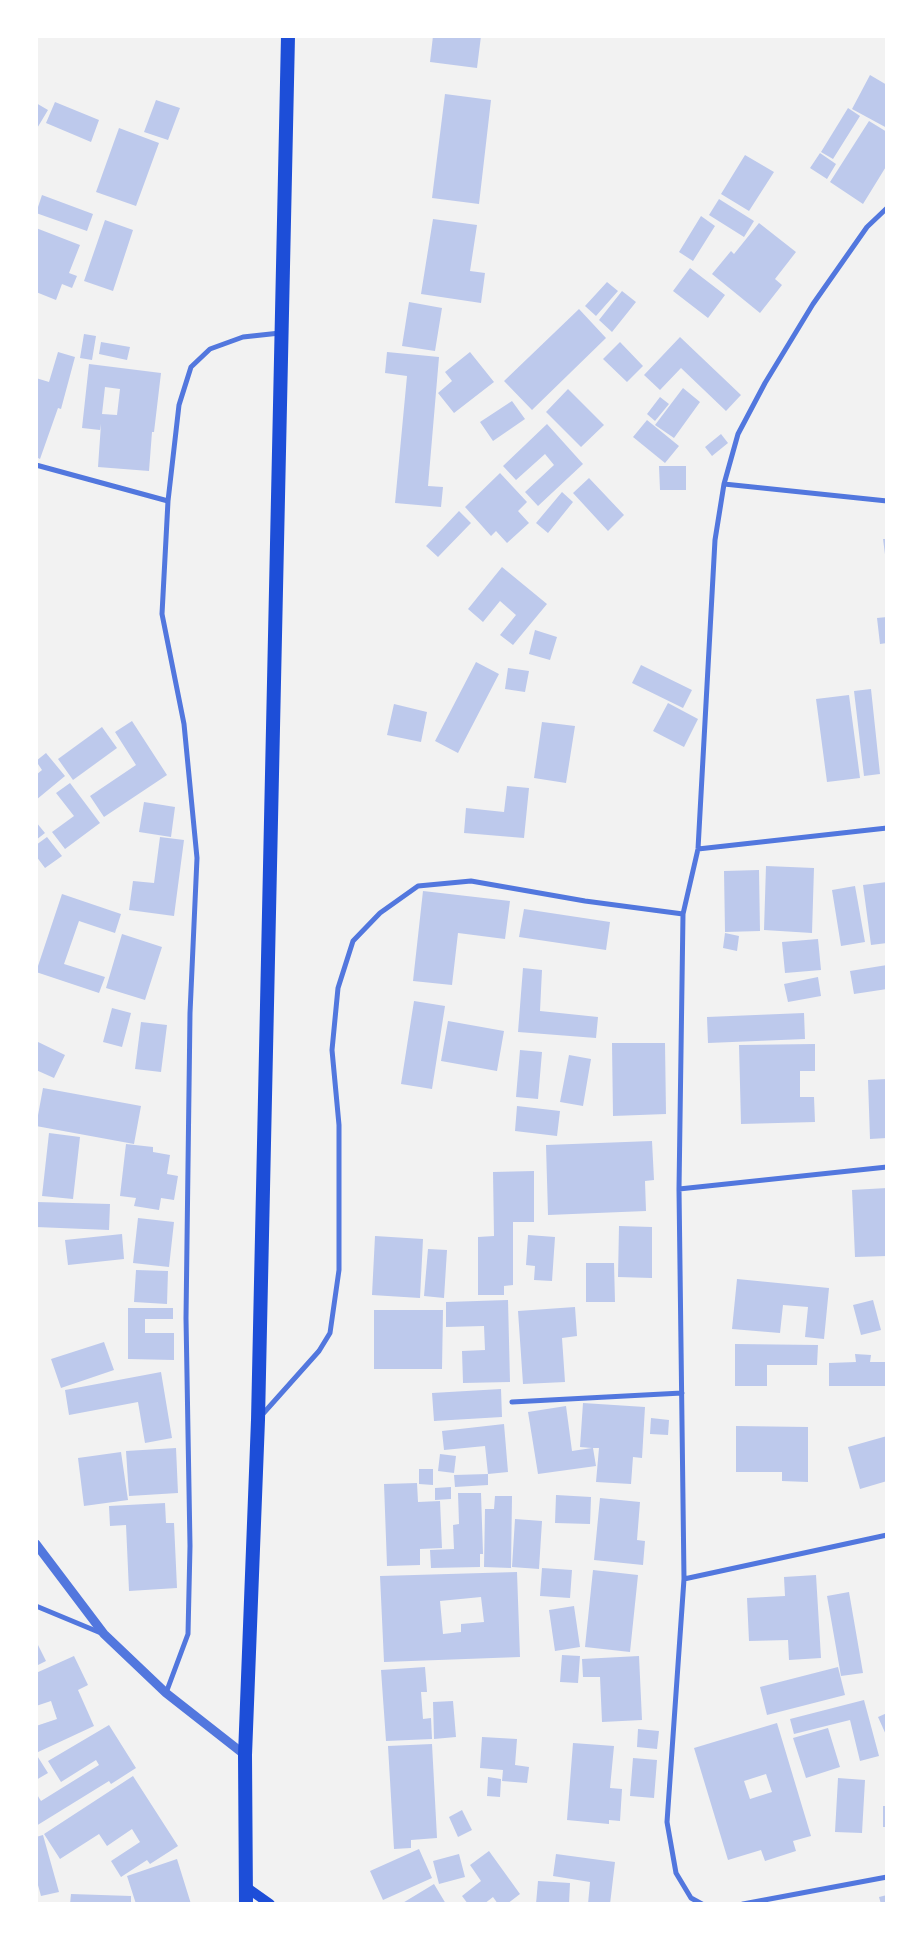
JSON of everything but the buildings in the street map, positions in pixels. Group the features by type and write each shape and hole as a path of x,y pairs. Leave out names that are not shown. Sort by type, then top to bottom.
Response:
{"highway":[{"path":"246,1904 246,1755 258,1420 288,36"}],"main road":[{"path":"246,1887 270,1904"}],"street":[{"path":"702,1904 691,1898 676,1874 666,1822 684,1579 679,1189 683,914 698,849 715,540 724,484 738,434 765,383 813,304 867,227 887,208"},
{"path":"166,1693 188,1634 190,1546 186,1318 190,1013 197,858 184,724 162,614 168,501 180,405 191,367 210,349 243,337 281,332"},
{"path":"36,465 168,501"},
{"path":"724,484 887,501"},
{"path":"698,849 887,828"},
{"path":"258,1420 319,1351 330,1333 339,1270 339,1125 332,1050 338,988 353,941 380,912 418,886 471,881 585,901 683,914"},
{"path":"679,1189 887,1167"},
{"path":"512,1402 682,1393"},
{"path":"684,1579 887,1535"},
{"path":"36,1544 104,1634 166,1693 246,1755"},
{"path":"36,1606 104,1634"},
{"path":"743,1904 887,1877"}]}
